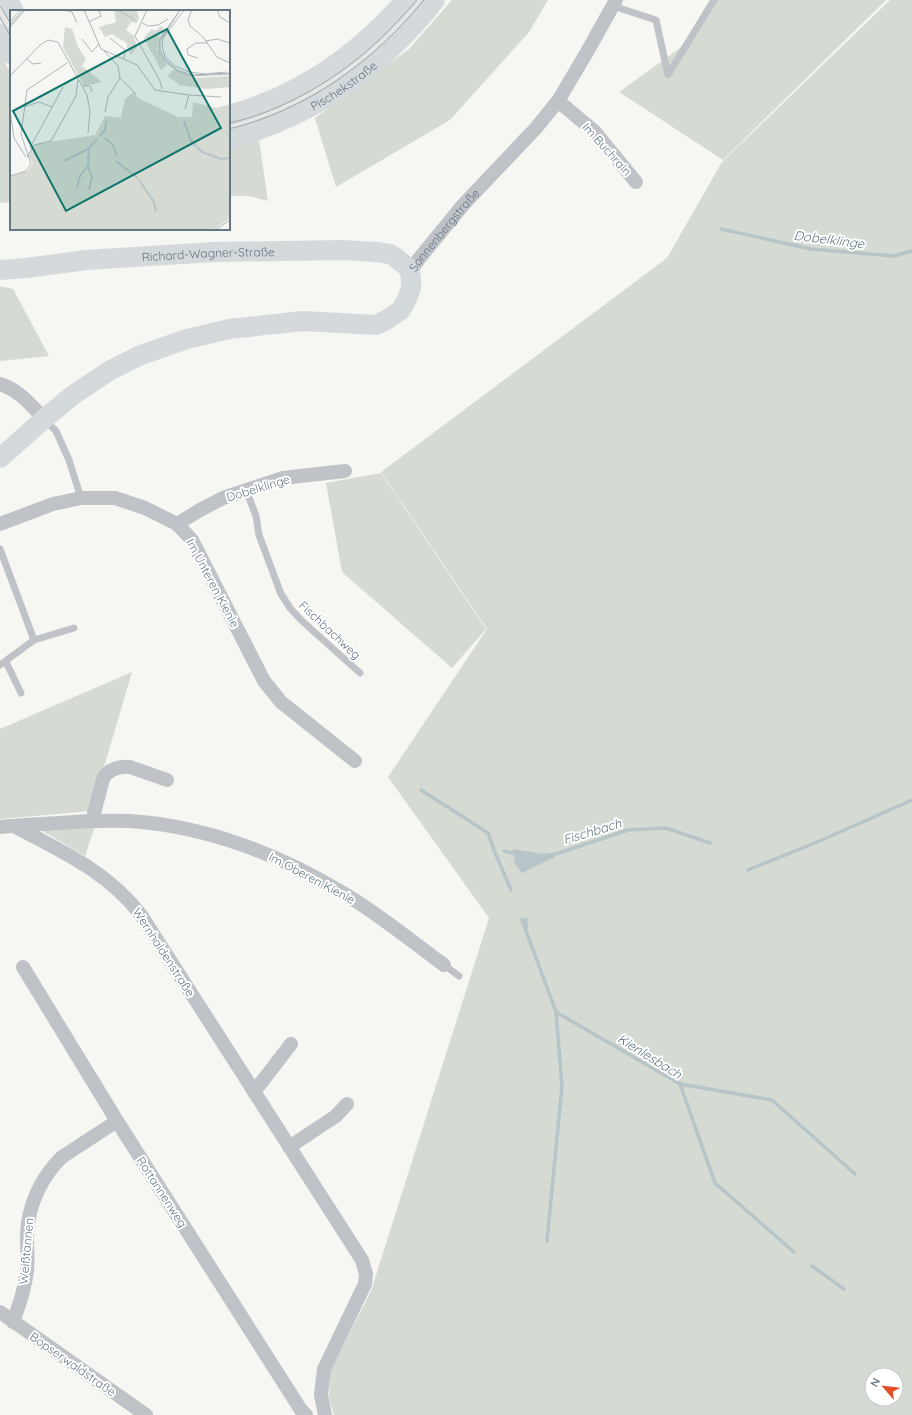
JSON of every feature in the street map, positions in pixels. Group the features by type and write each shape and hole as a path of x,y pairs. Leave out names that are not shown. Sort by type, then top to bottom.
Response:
{"street":[{"path":"8,0 13,10"},
{"name":"Pischekstraße","path":"230,115 276,99 330,69 364,43 406,0"},
{"name":"Pischekstraße","path":"230,138 255,131 286,119 352,82 388,52 436,0"},
{"name":"Sonnenbergstraße","path":"0,458 73,395 109,372 141,355 187,338 229,329 303,321 369,325 382,323 396,314 405,305 411,288 410,272 418,260 463,205 536,128 558,101 614,3"},
{"path":"0,34 10,52"},
{"name":"Im Buchrain","path":"558,101 594,131 636,182"},
{"name":"Richard-Wagner-Straße","path":"0,270 86,260 214,252 343,250 390,254 404,264 410,272"},
{"path":"0,384 17,392 44,419"},
{"name":"Dobelklinge","path":"177,524 223,498 283,478 345,471"},
{"name":"Im Unteren Kienle","path":"0,524 53,504 81,498 115,498 145,508 177,524 192,540 264,681 281,702 355,762"},
{"path":"92,821 103,779 111,770 124,766 130,767 167,780"},
{"name":"Im Oberen Kienle","path":"7,826 92,821 131,821 165,826 220,838 263,852 294,866 344,893 444,965"},
{"name":"Wernhaldenstraße","path":"7,826 86,865 112,884 141,915 362,1260 366,1274 365,1284 324,1369 321,1395 325,1415"},
{"name":"Rottannenweg","path":"22,967 117,1121 301,1410 306,1415"},
{"path":"254,1092 290,1044"},
{"path":"289,1147 336,1116 347,1104"},
{"name":"Weißtannen","path":"13,1322 21,1301 27,1272 28,1222 30,1211 38,1192 49,1173 62,1157 117,1121"},
{"name":"Bopserwaldstraße","path":"0,1312 146,1415"}],"lane":[{"path":"614,3 656,20 668,75 714,0"},
{"path":"44,419 56,432 69,460 81,498"},
{"name":"Fischbachweg","path":"246,490 256,516 259,535 264,550 281,594 290,608 301,620 360,673"},
{"path":"0,549 34,640"},
{"path":"21,693 3,664 34,640 74,628"},
{"path":"444,965 459,976"}],"shaded area":[{"path":"0,0 10,16 10,41 0,23"},
{"path":"413,0 428,0 405,27 319,96 230,133 230,120 249,115"},
{"path":"452,0 548,0 529,32 450,120 336,187 315,118 409,49"},
{"path":"714,0 886,0 723,160 619,92 680,48"},
{"path":"890,0 912,0 912,1415 334,1415 329,1398 330,1371 371,1291 489,918 388,777 487,629 381,472 667,258 722,162"},
{"path":"0,54 10,72 10,202 0,203"},
{"path":"259,140 268,201 249,196 230,196 230,146"},
{"path":"0,286 13,289 49,356 0,361"},
{"path":"381,473 486,629 452,668 342,572 326,483"},
{"path":"132,672 91,811 0,819 0,729"},
{"path":"97,820 85,856 34,826"},
{"path":"513,849 542,854 553,853 555,857 522,873 515,864"}],"waterway":[{"name":"Dobelklinge","path":"721,229 811,249 894,256 912,251"},
{"name":"Fischbach","path":"421,790 488,833 511,890"},
{"name":"Fischbach","path":"748,870 815,843 912,800"},
{"name":"Fischbach","path":"550,856 628,830 666,828 710,843"},
{"name":"Fischbach","path":"504,851 518,854"},
{"name":"Kienlesbach","path":"526,919 526,928"},
{"name":"Kienlesbach","path":"522,920 556,1012 680,1084 715,1183 794,1252"},
{"path":"547,1241 562,1086 556,1012"},
{"path":"680,1084 772,1100 855,1174"},
{"name":"Kienlesbach","path":"812,1266 844,1289"}],"tram line":[{"path":"230,123 266,112 284,104 303,95 337,74 375,44 417,0"},
{"path":"230,129 258,121 285,110 337,81 383,44 424,0"},
{"path":"0,6 9,21"},
{"path":"0,17 10,35"}]}
